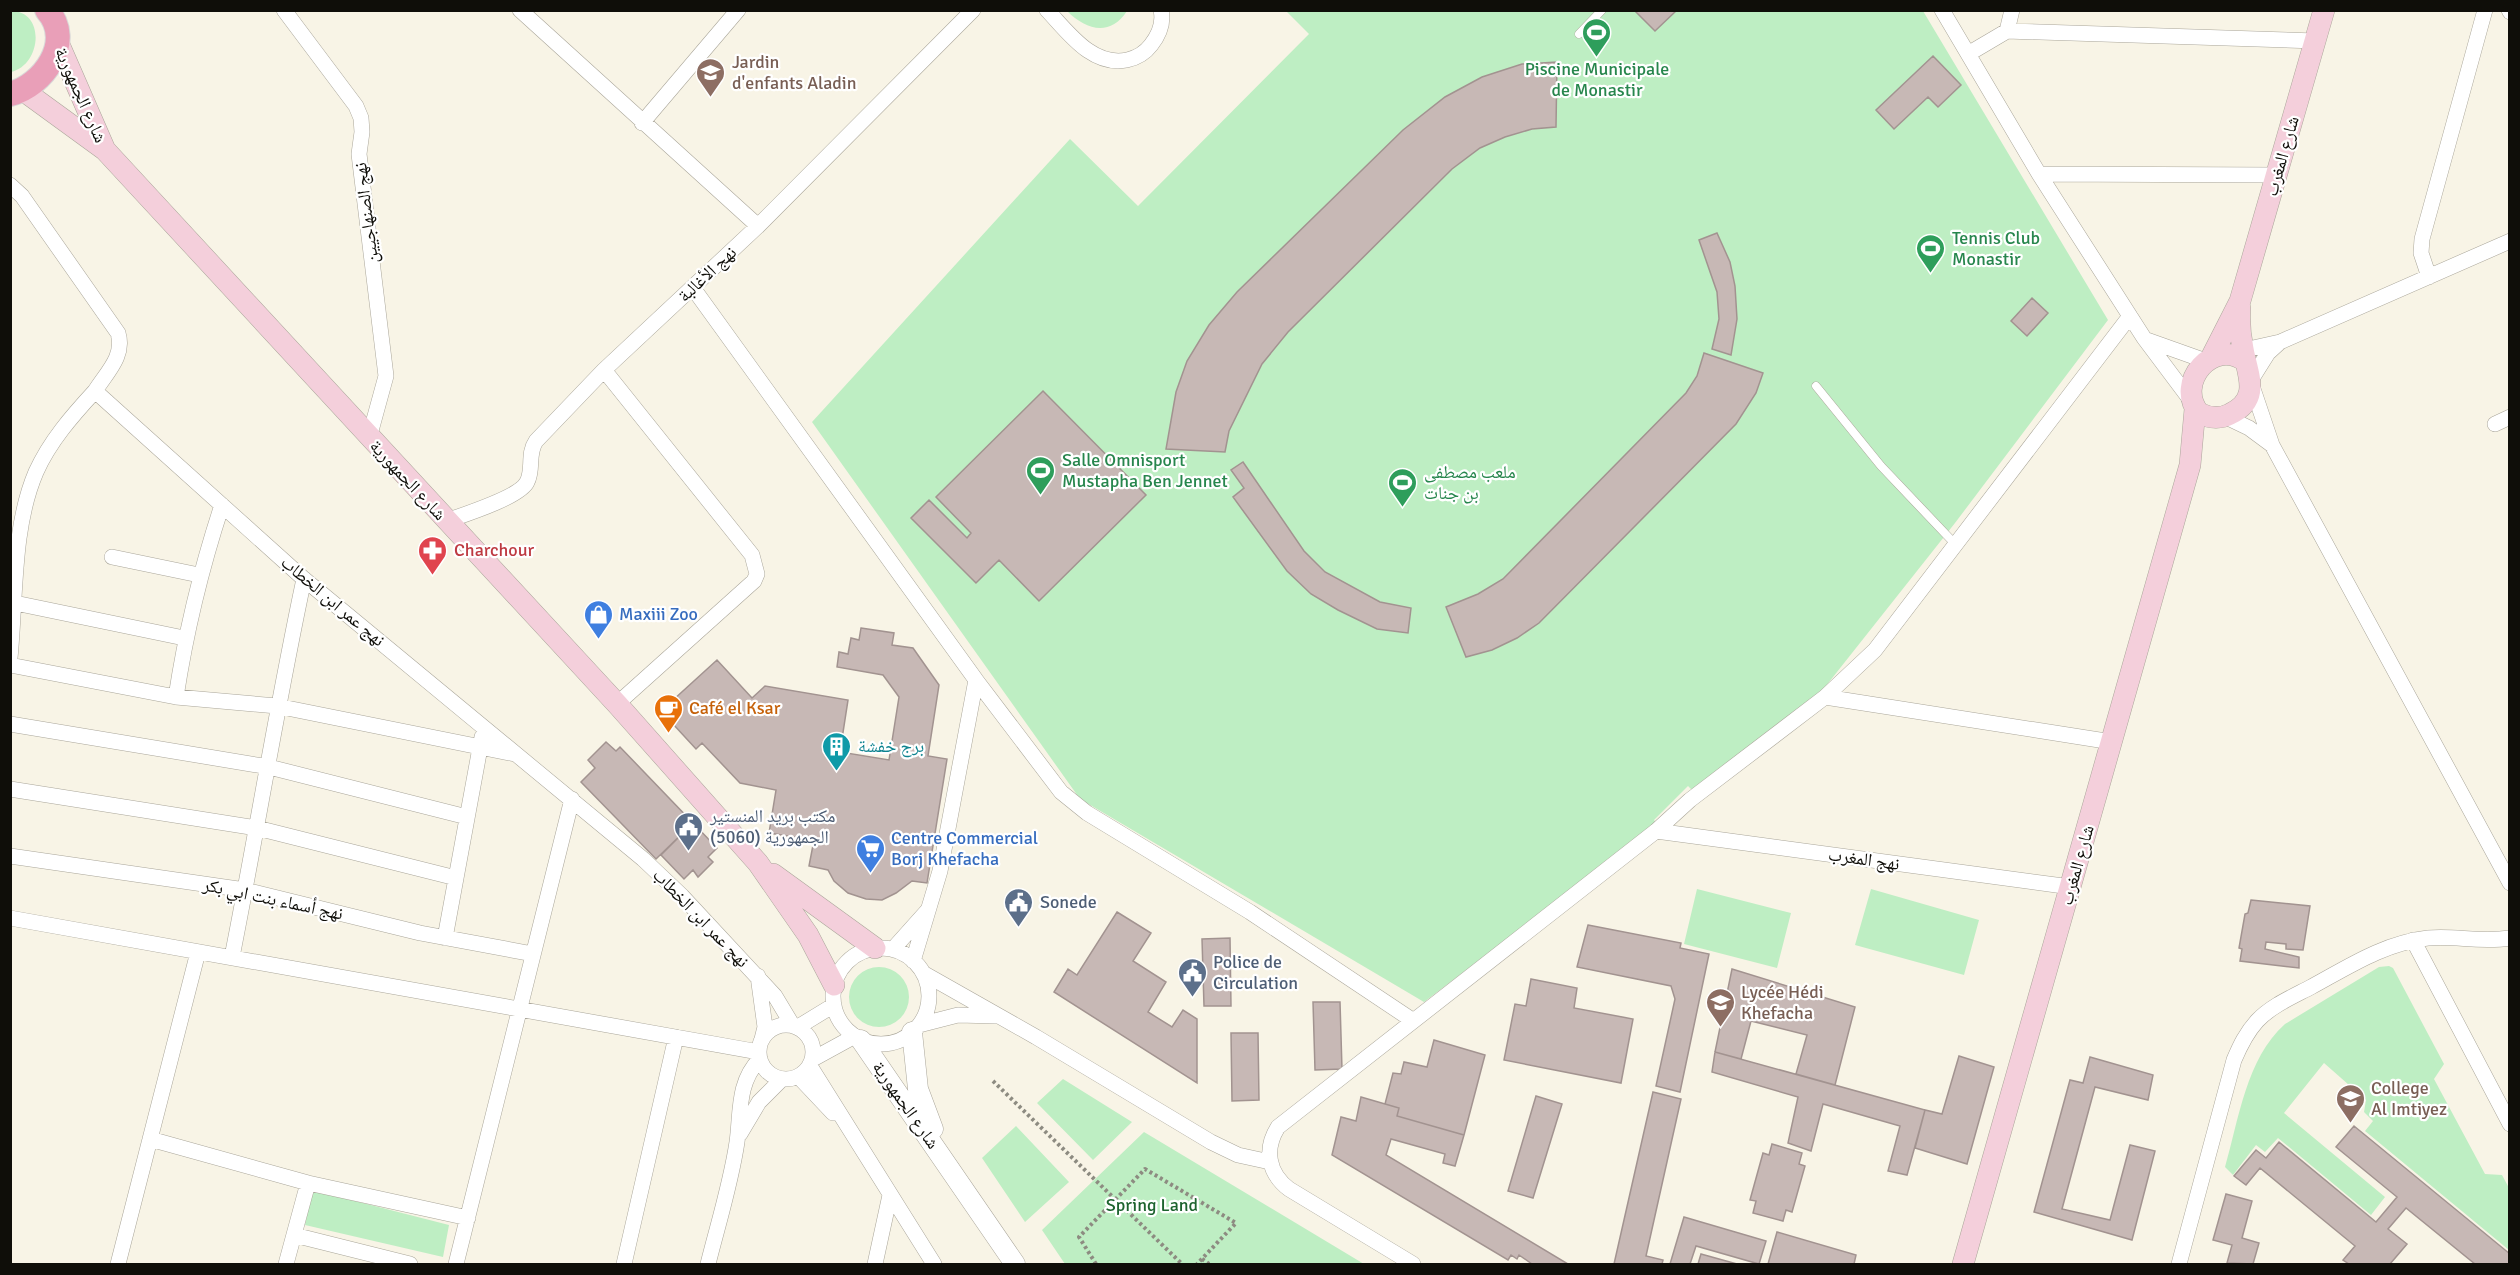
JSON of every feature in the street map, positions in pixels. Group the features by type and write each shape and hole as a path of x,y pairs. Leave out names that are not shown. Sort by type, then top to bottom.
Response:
{"main road":[{"name":"شارع المغرب","path":"2190,465 2223,417 2244,403 2233,364 2240,301 2325,10"},
{"path":"14,93 37,82 48,70 57,40 49,12"},
{"name":"شارع الجمهورية","path":"57,40 105,150"},
{"name":"شارع الجمهورية","path":"14,93 105,150 617,704 758,863 808,935 834,995"},
{"name":"شارع المغرب","path":"2233,364 2240,301"},
{"name":"شارع المغرب","path":"1963,1264 2190,465 2194,405 2193,380 2233,364"},
{"path":"2194,405 2205,416 2223,417"},
{"name":"شارع الجمهورية","path":"758,863 884,949"}],"street":[{"name":"نهج الصنهاجيين","path":"284,10 356,106 361,118 359,154 386,381 369,438"},
{"path":"520,10 758,226"},
{"path":"642,123 738,10"},
{"name":"نهج الأغالبة","path":"446,521 504,498 524,486 528,479 531,447 604,370 758,226 973,10"},
{"path":"1047,10 1084,48 1100,58 1117,62 1134,58 1149,48 1159,33 1161,10"},
{"path":"1942,10 2039,174 2144,338 2194,405"},
{"path":"2007,31 2012,10"},
{"path":"2429,277 2421,253 2422,239 2486,10"},
{"path":"1968,54 2007,31 2316,41"},
{"path":"2039,174 2277,175"},
{"path":"10,185 22,196 118,333 121,344 119,356 95,391 64,424 36,472 23,516 10,658"},
{"path":"2233,364 2510,242"},
{"path":"693,288 976,680 1047,775 1072,803 1250,912 1412,1020"},
{"path":"1413,1264 1289,1189 1278,1180 1270,1162 1271,1139 1282,1122 1656,831 1690,800 1825,697 1875,650 2130,316"},
{"path":"2144,338 2233,364 2268,353 2280,342"},
{"path":"2233,364 2272,445 2505,863 2510,883"},
{"path":"604,370 752,555 757,574 754,581 694,637 617,704"},
{"name":"نهج عمر ابن الخطاب","path":"95,391 304,579 572,799 682,896 758,976 796,1027"},
{"path":"2223,417 2249,428 2272,445"},
{"path":"2495,424 2510,417"},
{"path":"176,697 184,638 199,575 222,505"},
{"path":"112,557 199,575"},
{"path":"232,957 269,766 277,706 304,579"},
{"path":"15,603 184,638"},
{"path":"10,665 176,697 277,706 517,754"},
{"path":"915,1028 928,1002 928,987 918,967 930,906 940,871 976,680"},
{"path":"1825,697 2112,741"},
{"path":"10,724 269,766 467,817"},
{"path":"445,938 484,728"},
{"path":"10,789 257,828 456,878"},
{"path":"456,1264 572,799"},
{"name":"نهج المغرب","path":"1656,831 2071,886"},
{"name":"نهج أسماء بنت ابي بكر","path":"10,856 245,890 445,938 534,954"},
{"path":"884,949 930,906"},
{"path":"10,918 676,1037 761,1050"},
{"path":"2179,1264 2234,1060 2244,1037 2270,1010 2376,952 2413,940 2431,938 2481,942 2510,938"},
{"path":"2413,940 2510,1124"},
{"path":"1001,1017 958,1015 915,1028 888,1043 858,1038 841,1023 834,995 839,971 849,960 861,952 884,949 918,967 1211,1142 1238,1155 1270,1162"},
{"path":"118,1264 198,952"},
{"name":"نهج عمر ابن الخطاب","path":"758,976 765,1027 761,1050"},
{"path":"796,1027 834,995"},
{"path":"708,1264 737,1143 745,1085 761,1050 776,1027 796,1027 810,1038 811,1062 842,1121 934,1264"},
{"name":"شارع الجمهورية","path":"915,1028 918,1089 952,1170"},
{"path":"624,1264 676,1037"},
{"path":"761,1050 767,1071 782,1079 798,1077 811,1062 858,1038"},
{"name":"شارع الجمهورية","path":"858,1038 952,1170 1015,1264"},
{"path":"798,1077 842,1121"},
{"path":"737,1143 751,1114 782,1079"},
{"path":"150,1139 308,1183 468,1218"},
{"path":"286,1264 308,1183"},
{"path":"875,1264 890,1195"},
{"path":"294,1235 410,1264"}],"lane":[{"path":"1579,34 1602,10"},
{"path":"1816,386 1881,466 1956,545"}],"path":[{"path":"993,1081 1182,1264"},
{"path":"1096,1264 1079,1237 1145,1169 1236,1223 1197,1264"},
{"path":"1202,1258 1209,1264"}],"green space":[{"path":"10,11 22,13 30,19 36,38 29,59 21,67 11,72"},
{"path":"1067,11 1127,11 1113,25 1098,28 1082,23"},
{"name":"ملعب مصطفى بن جنات","path":"1286,11 1923,11 2108,320 1955,523 1814,701 1697,795 1688,786 1654,820 1658,825 1424,1002 1080,799 812,422 1070,139 1138,206 1309,34"},
{"path":"1697,889 1791,913 1777,968 1684,944"},
{"path":"1871,889 1979,920 1964,975 1855,945"},
{"path":"879,967 896,972 904,980 909,997 904,1014 896,1022 879,1027 862,1022 854,1014 849,997 854,980 862,972"},
{"path":"2379,967 2393,968 2444,1064 2434,1079 2485,1174 2502,1175 2509,1188 2509,1250 2365,1131 2373,1121 2364,1112 2366,1100 2324,1063 2284,1113 2385,1197 2371,1215 2278,1138 2265,1152 2256,1145 2233,1175 2225,1167 2246,1091 2261,1054 2272,1038 2285,1024"},
{"path":"1063,1079 1132,1122 1093,1160 1037,1103"},
{"path":"1016,1126 1069,1182 1025,1222 982,1158"},
{"name":"Spring Land","path":"1144,1132 1364,1264 1065,1264 1042,1230"},
{"path":"312,1190 449,1225 443,1257 305,1225"}],"building":[{"path":"1634,10 1677,10 1655,31"},
{"path":"1933,56 1961,85 1938,107 1928,97 1894,129 1876,110"},
{"path":"1557,62 1556,127 1532,129 1505,137 1480,148 1452,169 1288,332 1262,364 1229,431 1225,452 1166,449 1176,392 1187,361 1209,325 1237,292 1403,130 1445,97 1482,77 1522,64"},
{"path":"1717,233 1730,262 1735,286 1737,319 1731,355 1712,349 1719,319 1717,292 1699,240"},
{"path":"2032,298 2048,313 2027,336 2011,321"},
{"path":"1704,353 1763,373 1756,393 1736,424 1539,623 1517,638 1492,650 1466,657 1446,607 1478,594 1503,579 1686,393 1697,376"},
{"name":"Salle Omnisport Mustapha Ben Jennet","path":"1043,391 1146,495 1039,601 999,560 976,583 911,518 929,500 967,538 971,533 936,497"},
{"path":"1243,462 1304,551 1325,572 1380,602 1411,608 1408,633 1377,629 1338,610 1311,594 1287,571 1233,497 1244,488 1231,470"},
{"name":"برج خفشة","path":"861,628 894,633 892,645 913,648 939,685 928,756 947,759 927,883 912,881 882,900 866,899 848,893 834,881 828,870 809,866 814,840 769,833 776,790 740,783 702,743 696,749 661,711 717,660 752,698 765,686 848,700 840,752 889,760 899,697 883,675 837,667 839,652 848,654 851,638 859,640"},
{"path":"606,742 616,751 620,747 693,823 656,859 581,782 595,768 588,760"},
{"name":"مكتب بريد المنستير الجمهورية (5060)","path":"693,823 717,848 708,857 713,862 698,877 693,870 684,879 661,855"},
{"path":"2251,900 2310,906 2303,950 2286,949 2286,944 2266,942 2265,949 2299,957 2299,968 2240,961 2242,949 2239,948 2245,914 2248,913"},
{"path":"1117,912 1151,933 1133,961 1166,982 1148,1012 1172,1027 1183,1010 1197,1019 1197,1083 1054,992 1068,969 1077,975"},
{"path":"1588,925 1681,943 1680,948 1709,954 1680,1092 1656,1086 1675,999 1671,986 1577,967"},
{"path":"1230,938 1231,1006 1204,1006 1202,939"},
{"path":"1732,969 1855,1007 1835,1085 1796,1074 1807,1035 1751,1021 1741,1059 1715,1052"},
{"path":"1531,979 1577,988 1574,1008 1633,1019 1621,1083 1504,1060 1515,1004 1526,1006"},
{"path":"1313,1002 1340,1002 1342,1069 1315,1070"},
{"path":"1231,1033 1258,1033 1259,1100 1232,1101"},
{"path":"1434,1040 1485,1055 1464,1135 1397,1116 1399,1108 1385,1104 1393,1073 1401,1074 1404,1062 1427,1067"},
{"path":"1715,1052 1925,1110 1907,1175 1888,1171 1900,1126 1823,1104 1811,1151 1788,1143 1798,1097 1712,1072"},
{"path":"1959,1056 1994,1067 1967,1164 1915,1148 1925,1110 1942,1114"},
{"path":"2090,1057 2153,1075 2148,1100 2095,1087 2062,1209 2110,1220 2130,1145 2155,1151 2132,1240 2034,1212 2070,1080 2083,1083"},
{"path":"1653,1092 1681,1099 1646,1256 1663,1260 1662,1264 1614,1264"},
{"path":"1536,1096 1562,1104 1533,1198 1508,1191"},
{"path":"1361,1097 1399,1108 1397,1116 1464,1135 1455,1166 1443,1163 1445,1154 1391,1139 1386,1155 1568,1264 1532,1264 1519,1255 1517,1259 1511,1255 1508,1260 1332,1155 1341,1117 1356,1121"},
{"path":"2354,1126 2510,1254 2510,1264 2475,1264 2406,1208 2388,1229 2407,1244 2390,1264 2349,1264 2343,1260 2355,1246 2260,1168 2246,1185 2234,1176 2256,1150 2266,1158 2279,1142 2376,1222 2397,1197 2336,1147"},
{"path":"1772,1144 1802,1153 1799,1164 1805,1166 1792,1212 1786,1210 1783,1221 1753,1213 1756,1201 1750,1200 1763,1153 1769,1155"},
{"path":"2226,1194 2252,1201 2242,1238 2259,1243 2253,1264 2227,1263 2232,1245 2213,1240"},
{"path":"1684,1217 1766,1241 1759,1264 1696,1246 1690,1264 1670,1264"},
{"path":"1777,1232 1856,1255 1854,1264 1768,1264"},
{"path":"1701,1254 1737,1264 1698,1264"}],"place":[{"name":"Piscine Municipale de Monastir","path":"1597,58"},
{"name":"Jardin d'enfants Aladin","path":"711,98"},
{"name":"Tennis Club Monastir","path":"1931,274"},
{"name":"Salle Omnisport Mustapha Ben Jennet","path":"1041,496"},
{"name":"ملعب مصطفى بن جنات","path":"1403,508"},
{"name":"Charchour","path":"433,576"},
{"name":"Maxiii Zoo","path":"598,640"},
{"name":"Café el Ksar","path":"668,734"},
{"name":"برج خفشة","path":"837,772"},
{"name":"مكتب بريد المنستير الجمهورية (5060)","path":"689,852"},
{"name":"Centre Commercial Borj Khefacha","path":"870,874"},
{"name":"Sonede","path":"1019,928"},
{"name":"Police de Circulation","path":"1192,998"},
{"name":"Lycée Hédi Khefacha","path":"1720,1028"},
{"name":"College Al Imtiyez","path":"2350,1124"}]}
